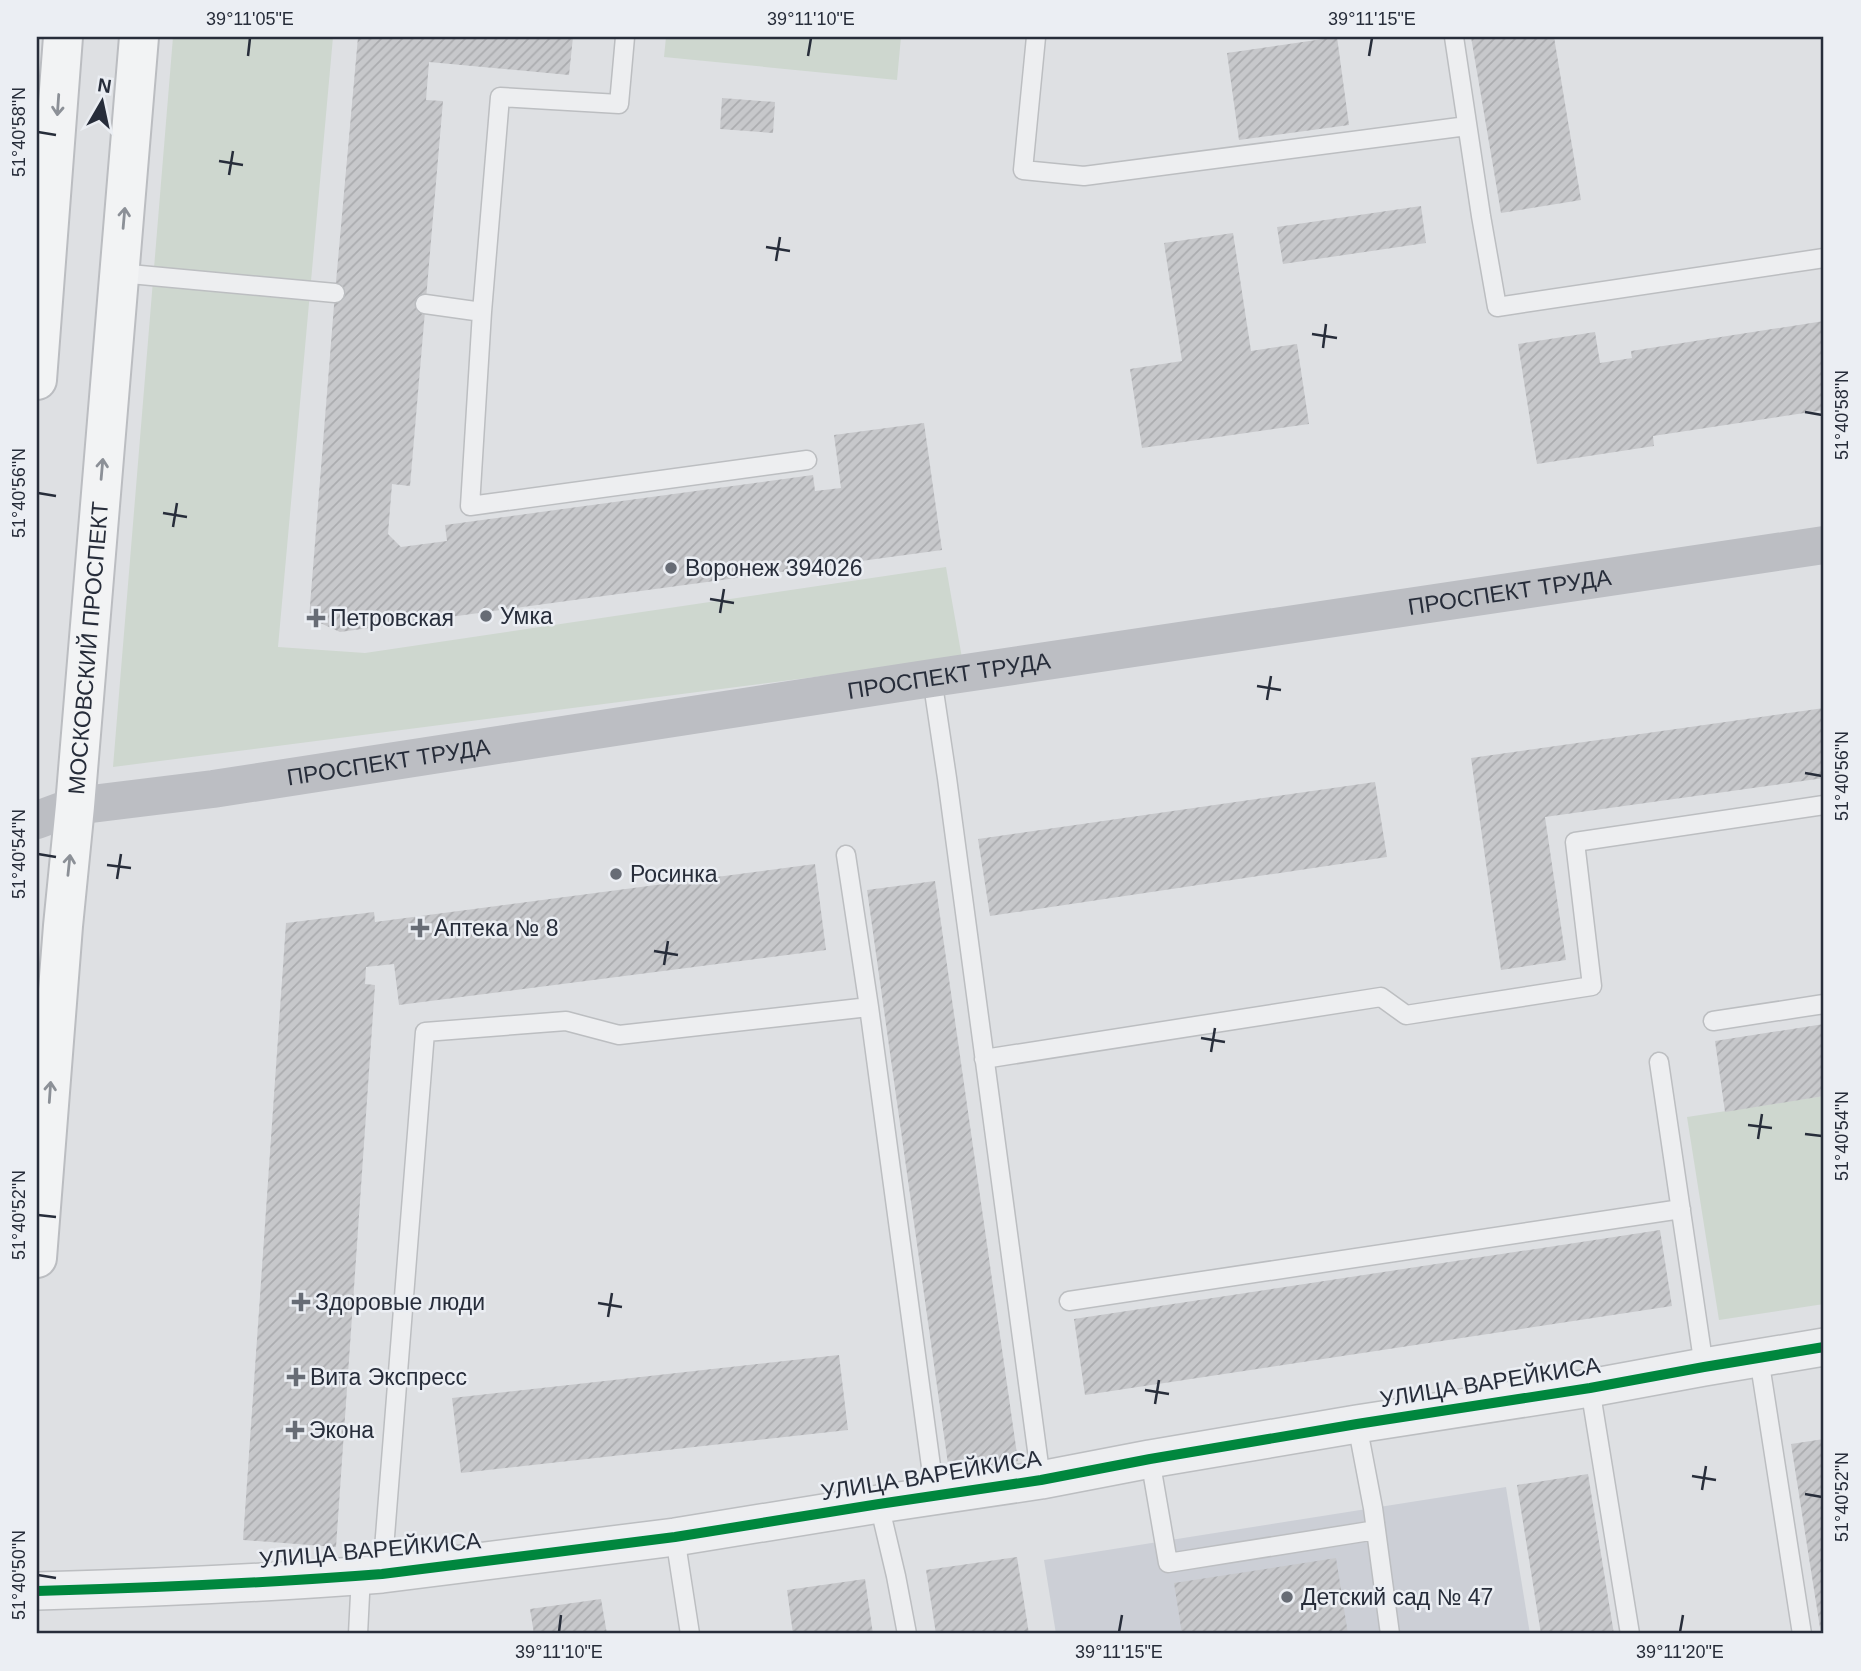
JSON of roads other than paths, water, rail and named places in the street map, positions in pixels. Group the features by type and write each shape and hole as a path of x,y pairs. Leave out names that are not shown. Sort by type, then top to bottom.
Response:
{"main road":[{"path":"37,380 63,37"},
{"name":"МОСКОВСКИЙ ПРОСПЕКТ","path":"37,1258 139,37"},
{"name":"ПРОСПЕКТ ТРУДА","path":"75,806 213,789 1824,545"},
{"path":"37,792 75,806"},
{"path":"37,820 75,806"}],"street":[{"name":"УЛИЦА ВАРЕЙКИСА","path":"37,1591 138,1588 372,1574 675,1538 1041,1480 1150,1459 1824,1347"}],"lane":[{"path":"625,37 619,104 500,97 482,312 470,506 807,460"},
{"path":"1037,37 1023,170 1084,176 1467,126"},
{"path":"1454,37 1497,307 1824,258"},
{"path":"119,273 335,293"},
{"path":"425,304 482,312"},
{"path":"932,678 1041,1480"},
{"path":"984,1059 1381,997 1406,1015 1592,986 1575,842 1824,805"},
{"path":"846,855 935,1496"},
{"path":"1713,1021 1824,1004"},
{"path":"358,1634 372,1574 425,1032 566,1021 619,1035 869,1007"},
{"path":"1659,1062 1704,1367"},
{"path":"1069,1301 1681,1209"},
{"path":"1759,1358 1802,1634"},
{"path":"1590,1388 1630,1634"},
{"path":"1357,1424 1376,1530 1390,1634"},
{"path":"1150,1459 1168,1563 1376,1530"},
{"path":"879,1504 906,1634"},
{"path":"675,1538 690,1634"}],"place":[{"name":"Воронеж 394026","path":"671,568"},
{"name":"Умка","path":"486,616"},
{"name":"Петровская","path":"316,618"},
{"name":"Росинка","path":"616,874"},
{"name":"Аптека № 8","path":"420,928"},
{"name":"Здоровые люди","path":"301,1302"},
{"name":"Вита Экспресс","path":"296,1377"},
{"name":"Экона","path":"295,1430"},
{"name":"Детский сад № 47","path":"1287,1597"}]}
